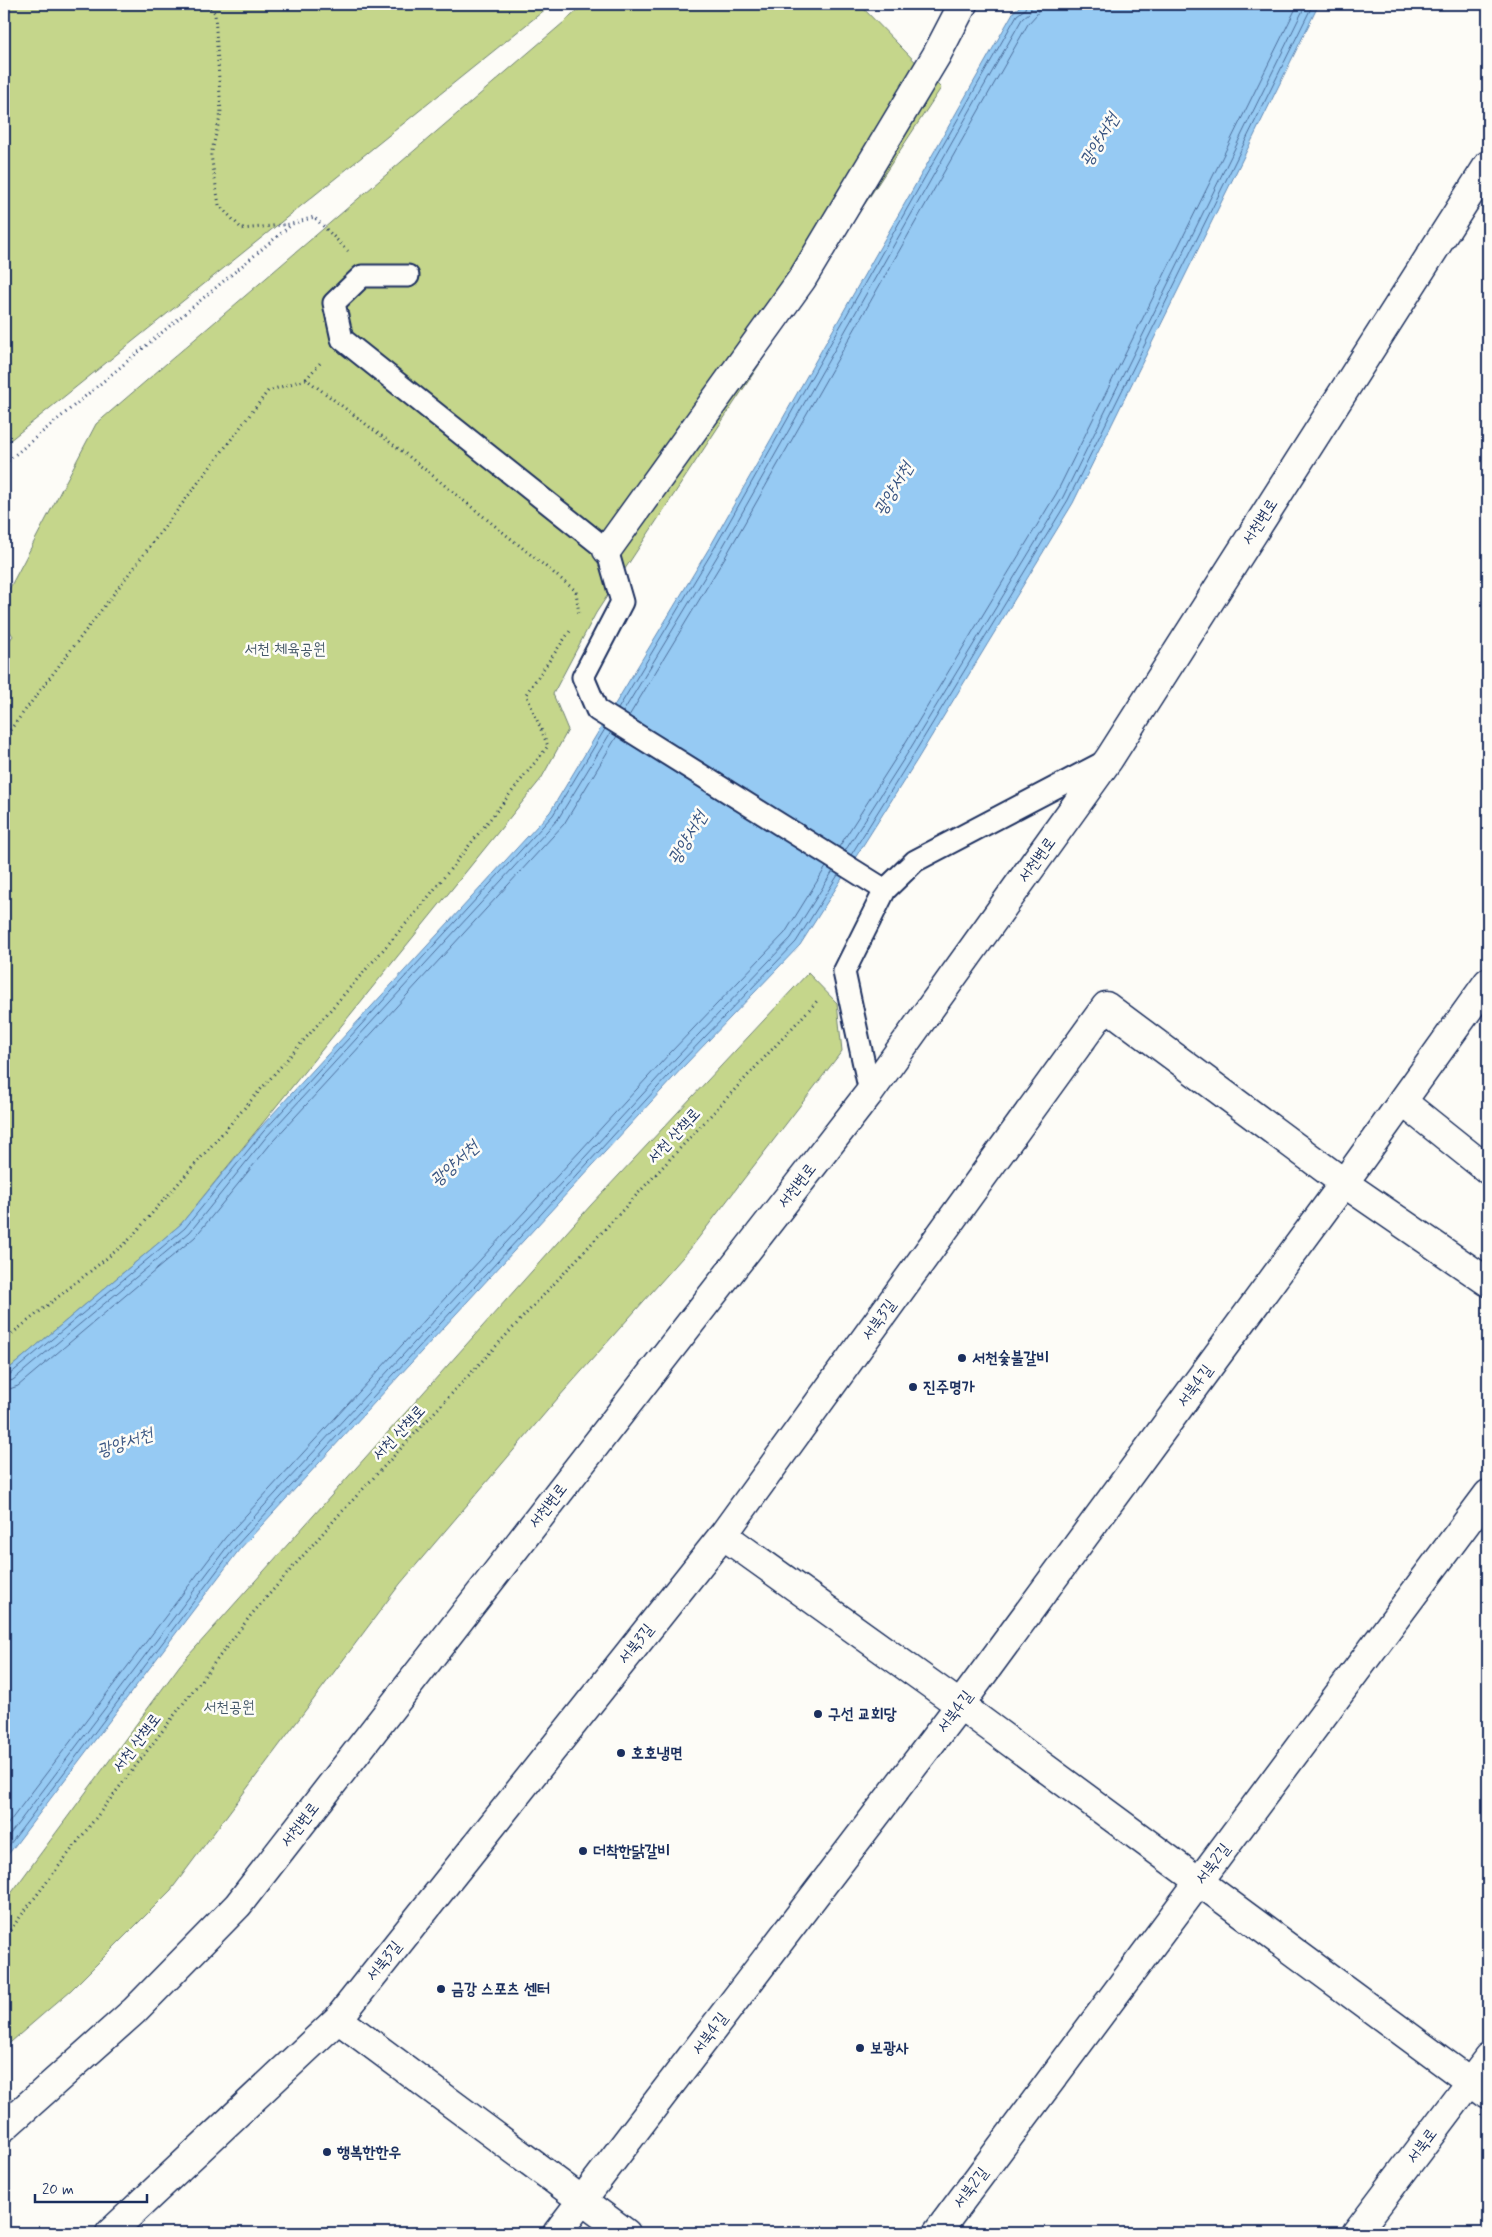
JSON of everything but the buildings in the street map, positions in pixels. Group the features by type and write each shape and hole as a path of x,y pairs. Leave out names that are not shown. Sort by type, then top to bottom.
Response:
{"street":[{"path":"607,550 802,279 936,56 963,4"},
{"name":"서천변로","path":"4,2127 134,2011 238,1905 870,1092 1109,760 1488,165"},
{"name":"서북4길","path":"557,2233 960,1705 1344,1183 1488,982"},
{"name":"서북3길","path":"110,2233 338,2019 723,1535 1106,1006 1344,1183"},
{"path":"1403,1102 1488,1170"},
{"path":"1344,1183 1488,1282"},
{"name":"서북2길","path":"937,2233 1200,1883 1488,1494"},
{"path":"723,1535 960,1705 1480,2088"},
{"path":"338,2019 626,2233"},
{"name":"서북로","path":"1356,2233 1480,2088 1488,2058"}],"lane":[{"path":"408,276 362,276 334,304 342,339 607,550 622,602 583,677 597,710 885,890"},
{"path":"870,1092 844,972 885,890 915,861 1109,760"}],"path":[{"path":"207,4 215,13 221,113 211,155 219,205 242,229 292,224 314,216 347,249 362,276"},
{"path":"4,464 292,224"},
{"path":"4,738 268,390 306,379 407,455 576,591 580,612 576,621"},
{"path":"4,1340 127,1242 418,910 548,746 526,694 571,629"},
{"name":"서천 산책로","path":"4,1938 251,1615 337,1517 844,972"}],"green space":[{"path":"4,4 552,4 4,445"},
{"name":"서천 체육공원","path":"585,4 859,4 941,88 596,613 553,694 568,730 541,779 181,1224 4,1373 4,647 13,636 4,622 4,599 96,424"},
{"name":"서천공원","path":"808,973 837,1003 842,1051 690,1249 558,1398 400,1584 171,1890 71,1990 4,2048 4,1903 180,1665 591,1205"}],"water":[{"name":"광양서천","path":"1023,4 1319,4 1073,503 917,760 800,945 684,1066 239,1550 4,1860 4,1373 181,1224 259,1129 550,812 711,545 1014,11"}],"place":[{"name":"서천숯불갈비","path":"962,1358"},
{"name":"진주명가","path":"913,1387"},
{"name":"구선 교회당","path":"818,1714"},
{"name":"호호냉면","path":"621,1753"},
{"name":"더착한닭갈비","path":"583,1851"},
{"name":"금강 스포츠 센터","path":"441,1989"},
{"name":"보광사","path":"860,2048"},
{"name":"행복한한우","path":"327,2152"}]}
